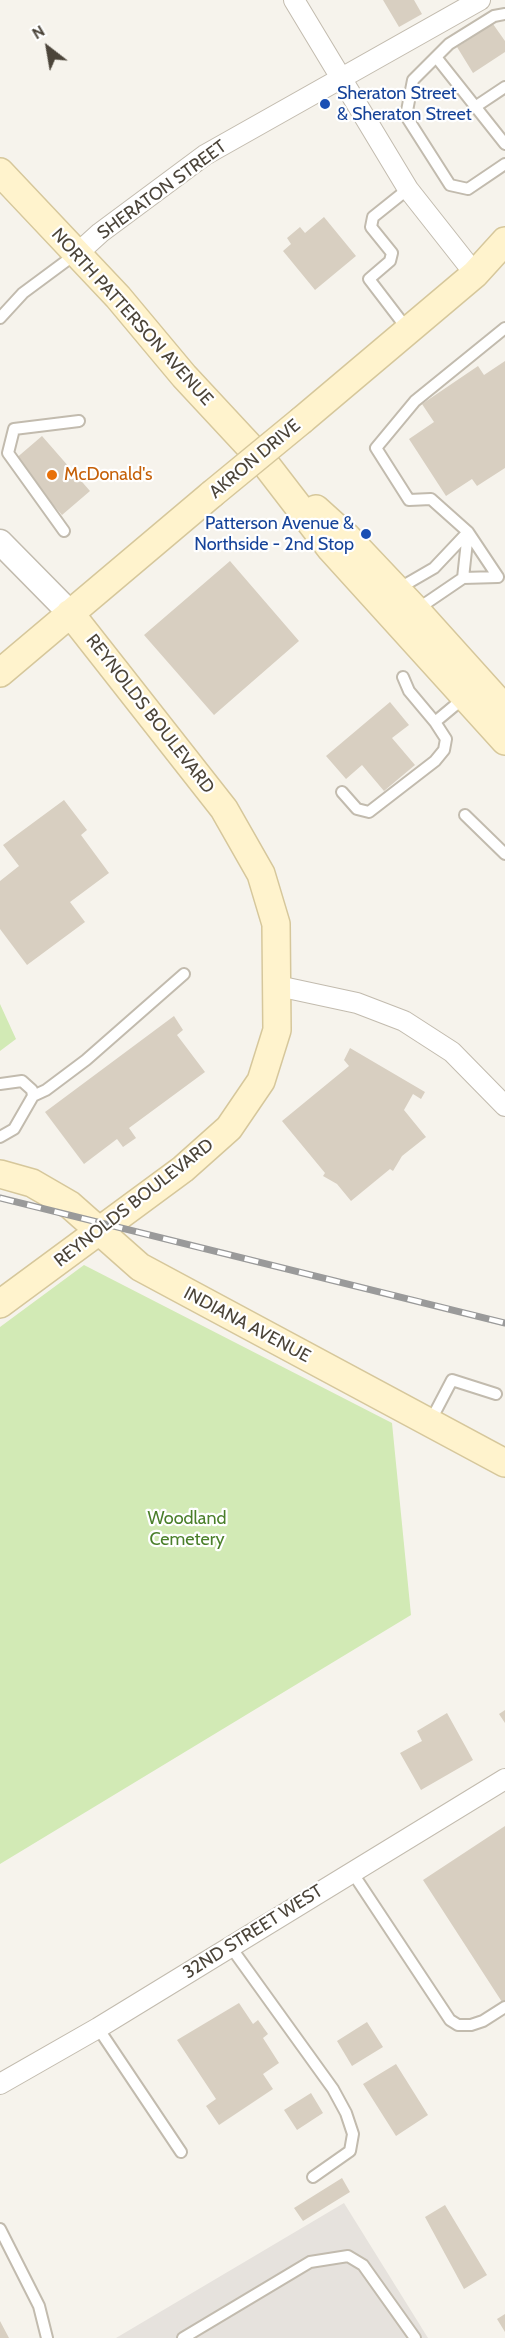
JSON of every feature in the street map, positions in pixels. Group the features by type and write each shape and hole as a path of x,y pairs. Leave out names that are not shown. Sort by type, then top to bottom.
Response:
{"main road":[{"name":"NORTH PATTERSON AVENUE","path":"0,172 78,253 264,462 347,537 391,601 465,697 505,741"},
{"name":"AKRON DRIVE","path":"0,673 475,274 505,241"},
{"name":"NORTH PATTERSON AVENUE","path":"391,601 416,610 505,709"},
{"name":"REYNOLDS BOULEVARD","path":"0,1281 93,1226 126,1210 183,1169 229,1128 261,1081 277,1030 276,924 272,903 261,874 224,809 70,613"},
{"name":"INDIANA AVENUE","path":"0,1174 32,1184 70,1204 140,1267 505,1463"},
{"name":"REYNOLDS BOULEVARD","path":"0,1304 93,1226"}],"street":[{"path":"294,0 408,189 475,274"},
{"name":"SHERATON STREET","path":"78,253 100,233 205,155 480,0"},
{"path":"0,542 70,613"},
{"path":"278,986 357,1003 404,1021 452,1052 505,1106"},
{"name":"32ND STREET WEST","path":"0,2084 98,2028 505,1779"}],"lane":[{"path":"505,14 494,16 449,44 412,80 406,116 450,185 468,189 505,164"},
{"path":"436,57 505,144"},
{"path":"475,106 505,87"},
{"path":"408,189 373,217 371,227 392,253 390,261 369,279 408,330"},
{"path":"0,318 23,293 78,253"},
{"path":"416,610 463,578 498,577 468,532 431,498 409,500 376,448 415,402 505,328"},
{"path":"64,531 8,453 14,429 79,422"},
{"path":"463,578 468,532"},
{"path":"391,601 434,568 468,532"},
{"path":"342,792 357,808 369,812 435,761 444,750 446,739 409,691 404,677"},
{"path":"435,722 465,697"},
{"path":"465,815 505,854"},
{"path":"0,1137 14,1129 33,1096 46,1090 86,1060 184,974"},
{"path":"0,1084 22,1081 32,1090 33,1096"},
{"path":"429,1423 452,1380 495,1394"},
{"path":"352,1872 450,2020 458,2025 471,2025 483,2021 505,2007"},
{"path":"230,1946 333,2089 346,2113 353,2134 350,2151 313,2177"},
{"path":"98,2028 181,2152"},
{"path":"0,2229 39,2306 47,2338"},
{"path":"183,2338 310,2262 348,2256 363,2265 415,2338"}],"shaded area":[{"path":"344,2203 428,2338 116,2338"}],"green space":[{"path":"0,1004 16,1039 0,1051"},
{"name":"Woodland Cemetery","path":"84,1265 392,1423 411,1615 0,1864 0,1327"}],"building":[{"path":"383,0 414,0 422,14 399,27"},
{"path":"493,24 505,41 505,52 473,73 457,47"},
{"path":"324,217 356,256 315,290 283,251 291,244 287,238 300,227 305,233"},
{"path":"505,361 505,468 477,486 472,479 446,496 409,439 434,422 422,404 478,366 484,375"},
{"name":"McDonald's","path":"42,436 90,491 62,515 14,460"},
{"path":"230,561 299,641 214,715 144,635"},
{"path":"390,702 409,725 392,738 415,765 384,791 362,765 346,779 326,756"},
{"path":"64,800 87,830 81,835 109,873 70,902 85,922 27,965 0,929 0,881 19,866 3,845"},
{"path":"174,1016 183,1030 177,1035 205,1072 129,1128 136,1138 123,1147 117,1139 84,1164 45,1112"},
{"path":"350,1048 425,1092 421,1099 413,1094 404,1110 426,1137 402,1156 393,1171 390,1169 351,1201 337,1184 323,1176 325,1173 282,1121 349,1066 344,1060"},
{"path":"505,1710 505,1723 499,1714"},
{"path":"447,1713 473,1760 421,1790 400,1753 422,1741 417,1731"},
{"path":"505,1826 505,2000 502,2002 423,1880"},
{"path":"239,2003 253,2024 258,2020 268,2034 263,2038 279,2063 263,2074 273,2089 219,2125 206,2106 216,2099 177,2040"},
{"path":"367,2022 383,2047 352,2066 337,2041"},
{"path":"396,2064 428,2115 396,2136 363,2084"},
{"path":"311,2093 323,2113 297,2130 284,2110"},
{"path":"342,2178 350,2192 303,2221 294,2208"},
{"path":"445,2205 487,2275 464,2289 425,2217"},
{"path":"505,2314 505,2332 497,2319"},
{"path":"0,2321 9,2338 0,2338"}],"railway":[{"path":"0,1198 505,1323"}],"place":[{"name":"Sheraton Street & Sheraton Street","path":"325,104"},
{"name":"McDonald's","path":"52,475"},
{"name":"Patterson Avenue & Northside - 2nd Stop","path":"366,534"}]}
